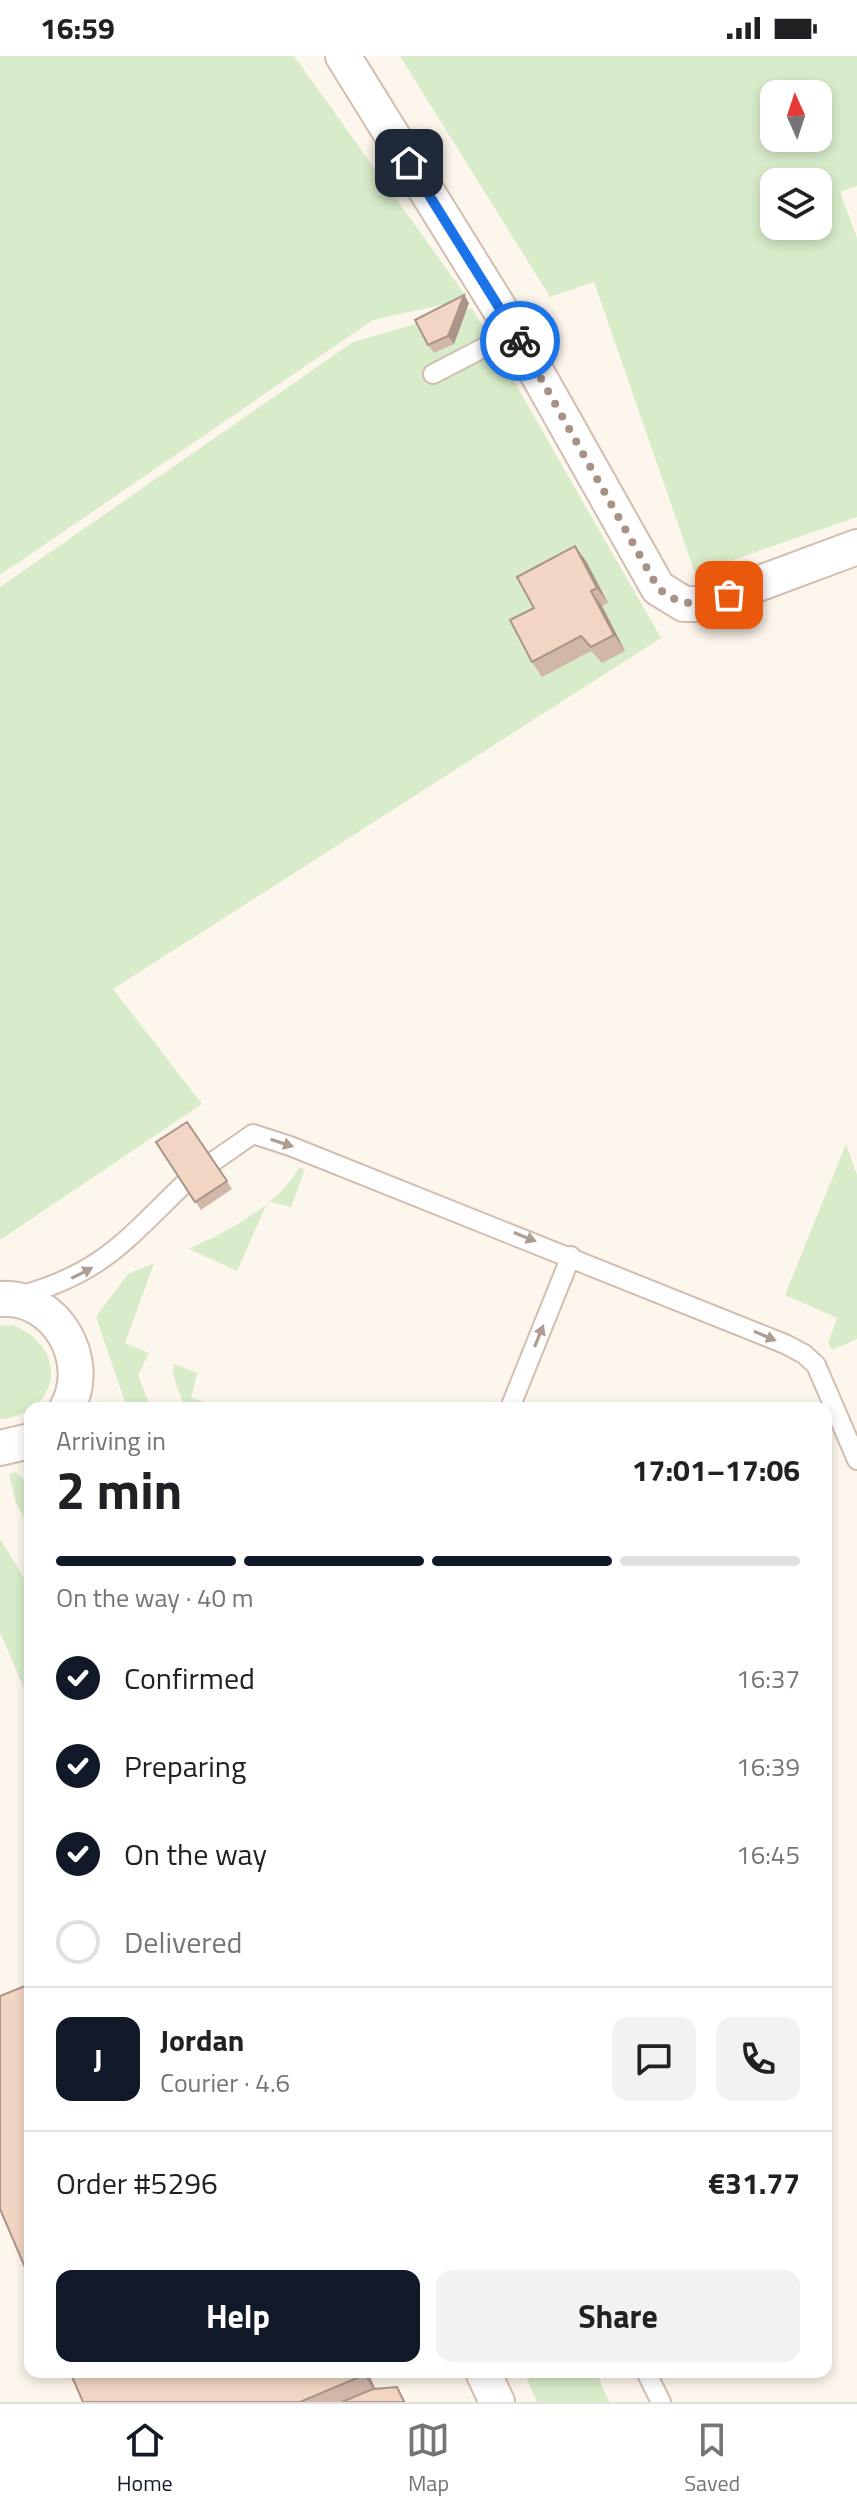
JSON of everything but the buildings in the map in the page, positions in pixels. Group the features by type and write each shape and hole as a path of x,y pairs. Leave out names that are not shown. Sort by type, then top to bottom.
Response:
{"street":[{"path":"343,56 514,332 658,588 669,598 684,604 704,604 857,547"},
{"path":"4,1299 31,1304 49,1315 64,1332 73,1351 76,1374 87,1402"},
{"path":"70,1402 76,1374"},
{"path":"486,2378 497,2402"}],"lane":[{"path":"433,374 514,332"},
{"path":"214,1161 253,1134 571,1256 804,1354 816,1365 832,1402"},
{"path":"4,1299 48,1288 103,1261 184,1184"},
{"path":"512,1402 571,1256"},
{"path":"832,1402 857,1460"},
{"path":"649,2378 661,2402"}],"green space":[{"path":"0,56 294,56 468,299 373,320 0,575"},
{"path":"400,56 857,56 857,186 840,192 857,238 857,517 695,573 594,282 550,297"},
{"path":"472,308 661,638 113,989 202,1104 0,1240 0,587 353,342"},
{"path":"846,1144 857,1175 857,1339 832,1350 828,1343 837,1318 785,1295"},
{"path":"299,1168 305,1169 291,1207 270,1201"},
{"path":"267,1204 237,1271 189,1249 235,1226"},
{"path":"154,1263 125,1343 149,1353 138,1375 149,1402 125,1402 96,1317 128,1274"},
{"path":"12,1325 31,1335 43,1348 50,1363 51,1379 38,1402 24,1402 24,1413 0,1419 0,1326"},
{"path":"174,1364 197,1373 191,1398 204,1402 183,1402 173,1375"},
{"path":"15,1472 24,1480 24,1517 16,1503 9,1474"},
{"path":"0,1539 24,1577 24,1689 0,1632"},
{"path":"527,2378 599,2378 609,2402 537,2402"}],"way so far":[{"path":"520,341 658,588 669,598 684,604 704,604 729,595"}],"route":[{"path":"409,163 520,341"}]}
